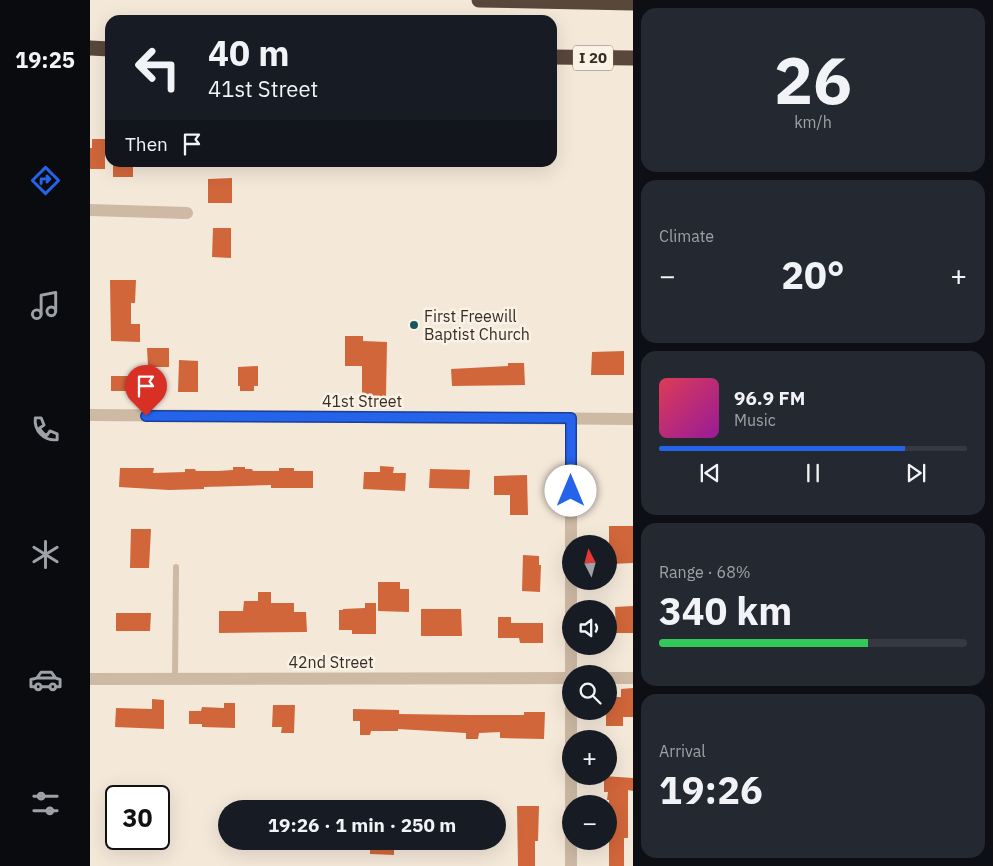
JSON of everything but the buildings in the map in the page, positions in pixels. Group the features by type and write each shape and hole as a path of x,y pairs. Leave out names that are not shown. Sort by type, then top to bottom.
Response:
{"highway":[{"path":"479,0 633,3"},
{"path":"90,48 105,49"},
{"name":"I 20","path":"557,57 633,58"}],"street":[{"path":"90,210 187,213"},
{"name":"41st Street","path":"90,415 633,419"},
{"path":"571,418 571,665"},
{"name":"42nd Street","path":"90,679 562,678"},
{"path":"617,678 633,678"},
{"path":"571,720 571,866"}],"lane":[{"path":"176,567 176,679"}],"place":[{"name":"First Freewill Baptist Church","path":"414,325"}],"route":[{"path":"146,416 571,418 571,491"}]}
